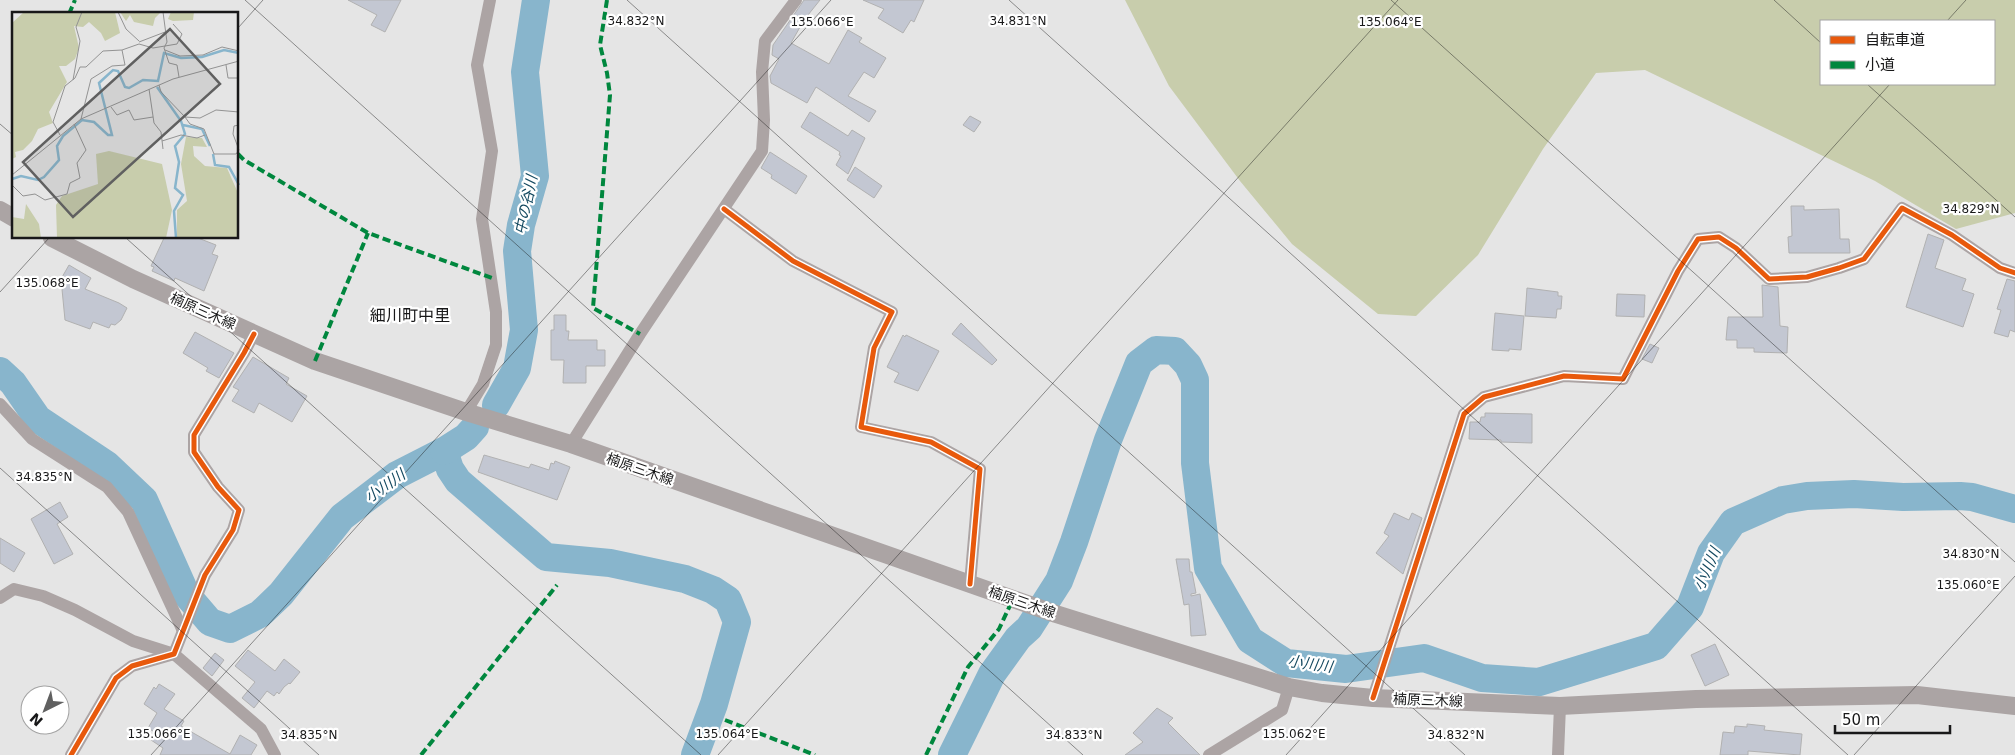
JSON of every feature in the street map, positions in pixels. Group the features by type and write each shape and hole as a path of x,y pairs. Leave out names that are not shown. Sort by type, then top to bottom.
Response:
{"main road":[{"path":"0,210 12,217"},
{"name":"楠原三木線","path":"54,239 133,279 315,361 466,412 571,444 1056,614 1289,687 1322,693 1372,698 1560,706 1696,699 1917,695 2015,706"}],"street":[{"path":"466,412 483,384 496,345 496,312 482,219 492,151 477,65 490,0"},
{"path":"571,444 640,334 762,151 764,120 762,72 765,41 796,0"},
{"path":"1372,698 1464,414 1484,397 1564,376 1623,379 1678,271 1698,239 1719,237 1736,248 1770,278 1807,277 1839,268 1864,258 1902,208 1952,235 2000,268 2015,273"},
{"path":"724,209 793,261 892,312 874,348 861,427 931,442 980,469 970,584"},
{"path":"174,654 205,575 233,530 239,510 218,487 194,452 194,435 254,334"},
{"path":"0,404 32,439 106,486 128,512 183,631"},
{"path":"0,598 14,589 44,596 133,641 174,654 261,729 275,755"},
{"path":"71,755 116,678 132,666 174,654"},
{"path":"1210,755 1282,710 1289,687"},
{"path":"1558,755 1560,706"}],"green space":[{"path":"1125,0 2015,0 2015,213 1956,229 1875,181 1645,70 1596,73 1543,149 1478,255 1416,316 1378,314 1292,244 1240,181 1169,86"}],"building":[{"path":"348,0 401,0 385,32 371,25 377,15"},
{"path":"804,0 820,0 804,20 791,43 829,64 848,30 862,38 859,42 886,58 874,78 864,72 848,96 876,111 869,122 816,87 807,103 771,83 770,76 779,59 772,55 773,45"},
{"path":"863,0 924,0 914,22 911,20 903,33 878,18 884,9"},
{"path":"810,112 848,136 852,130 865,138 848,174 836,165 841,156 839,155 840,152 801,127"},
{"path":"970,116 981,122 974,132 963,125"},
{"path":"770,152 807,176 796,194 771,178 772,175 761,168"},
{"path":"855,167 882,186 874,198 847,180"},
{"path":"1791,206 1804,206 1804,210 1839,209 1840,239 1849,239 1850,253 1789,253 1788,237 1792,236"},
{"path":"1928,234 1944,240 1935,268 1966,279 1962,290 1974,294 1963,327 1906,307"},
{"path":"164,239 201,239 216,245 212,254 218,256 204,291 175,278 174,281 152,271 154,267 151,266"},
{"path":"69,265 91,278 85,289 127,308 121,320 115,325 111,324 109,328 93,322 90,329 65,320 61,279"},
{"path":"2007,279 2015,281 2015,332 2010,330 2008,337 1994,333 2001,310 1997,309"},
{"path":"1762,285 1778,287 1780,326 1788,327 1787,353 1754,352 1754,348 1737,348 1737,340 1726,340 1728,317 1763,317"},
{"path":"1527,288 1558,292 1558,296 1562,296 1561,309 1557,309 1556,318 1525,316"},
{"path":"1617,294 1645,295 1644,317 1616,316"},
{"path":"1495,313 1524,316 1521,350 1492,350"},
{"path":"554,315 566,315 566,331 569,331 568,340 597,340 597,350 605,350 605,366 586,366 586,383 563,383 564,360 551,360 551,330 554,330"},
{"path":"961,323 997,360 992,365 952,334"},
{"path":"195,332 234,353 219,378 206,371 208,368 183,353"},
{"path":"903,335 939,351 918,391 894,382 899,373 887,367"},
{"path":"1650,344 1659,348 1652,363 1642,359"},
{"path":"253,357 289,378 286,384 307,396 292,422 259,403 254,413 232,401 239,390 233,387"},
{"path":"1485,413 1532,414 1532,443 1469,439 1470,422 1480,422 1481,417 1485,417"},
{"path":"484,455 529,468 531,464 549,470 551,463 554,464 555,461 570,467 557,500 478,472"},
{"path":"60,502 68,517 57,524 73,554 54,564 31,519"},
{"path":"1394,513 1409,520 1412,513 1422,518 1403,574 1376,553 1389,536 1384,533"},
{"path":"0,538 25,553 14,572 0,563"},
{"path":"1176,559 1189,559 1190,572 1192,572 1196,593 1191,594 1191,596 1200,594 1206,635 1191,636 1189,604 1184,605"},
{"path":"1715,644 1729,675 1705,686 1691,655"},
{"path":"248,650 275,671 284,659 300,672 279,694 277,692 274,696 267,691 254,708 242,698 255,682 235,666"},
{"path":"215,653 224,660 212,676 203,668"},
{"path":"159,684 175,694 164,709 184,721 181,726 230,754 240,735 257,745 251,755 160,755 163,748 151,740 156,733 148,728 157,713 144,704 154,687 156,689"},
{"path":"1157,708 1173,718 1168,723 1200,755 1125,755 1143,742 1133,733"},
{"path":"1747,724 1765,726 1764,730 1802,734 1800,755 1748,751 1748,755 1720,755 1723,732 1734,733 1735,726 1747,727"}],"waterway":[{"name":"中の谷川","path":"496,405 517,368 524,330 517,251 521,225 535,176 525,72 536,0"},
{"name":"小川川","path":"952,755 992,674 1018,638 1029,628 1059,581 1108,440 1139,363 1156,350 1175,351 1188,365 1195,380 1195,463 1208,568 1250,640 1286,663 1346,669 1424,658 1482,678 1539,682 1656,646 1690,607 1711,553 1733,522 1783,500 1807,496 1854,494 1903,497 1960,496 1972,497 2015,509"},
{"name":"小川川","path":"0,371 13,383 38,419 107,465 144,500 186,594 210,622 230,629 260,614 281,594 342,517 397,475 444,451 450,469 458,481 546,557 610,563 685,579 713,590 728,600 737,622 714,704 695,755"},
{"name":"中の谷川","path":"444,451 466,437 475,427"}],"marked path":[{"path":"70,12 75,0"},
{"path":"607,0 600,45 610,95 593,308 640,334"},
{"path":"239,155 244,160 368,233 492,278"},
{"path":"315,361 368,233"},
{"path":"421,755 557,585"},
{"path":"926,755 968,667 999,629 1013,599"},
{"path":"725,720 815,755"}],"cycle path":[{"path":"1373,698 1464,414 1484,397 1564,376 1623,379 1678,271 1698,239 1719,237 1736,248 1769,279 1807,277 1864,259 1902,208 1952,235 2000,268 2015,273"},
{"path":"724,209 793,261 892,312 874,348 861,427 931,442 980,469 970,584"},
{"path":"71,755 116,678 132,666 174,654 205,575 233,530 239,510 218,487 194,452 194,435 254,334"}],"district":[{"name":"細川町中里","path":"410,315"}]}
